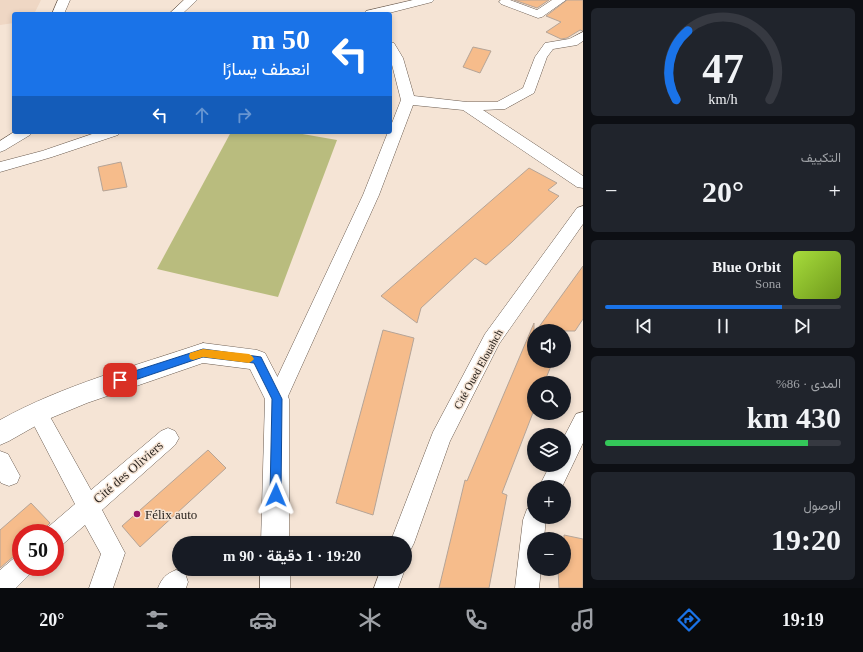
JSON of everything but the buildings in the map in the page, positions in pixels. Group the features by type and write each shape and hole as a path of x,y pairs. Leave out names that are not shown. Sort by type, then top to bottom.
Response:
{"main road":[{"path":"0,432 37,412 86,392 203,353 257,360 277,399 275,536"},
{"path":"275,576 275,588"}],"street":[{"path":"59,12 64,0"},
{"path":"177,12 191,0"},
{"path":"367,12 378,0"},
{"path":"378,12 428,0"},
{"path":"502,1 538,14 560,0"},
{"path":"408,100 467,106 500,106 529,90 541,57 549,46 573,42 583,36"},
{"path":"277,399 371,195 408,100 397,58 392,49"},
{"path":"467,106 583,183"},
{"path":"0,147 23,134"},
{"path":"0,167 47,154 107,134"},
{"name":"Cité Oued Elouahch","path":"405,536 440,439 492,339 583,212"},
{"path":"37,412 113,553 101,588"},
{"path":"571,445 583,421"},
{"name":"Cité des Oliviers","path":"64,528 168,438"},
{"path":"527,588 534,524"},
{"path":"0,586 12,575"},
{"path":"386,588 390,576"}],"shaded area":[{"path":"0,0 41,0 35,12 12,12 12,23 0,25"}],"green space":[{"path":"230,134 302,134 337,140 278,297 157,269"}],"slow traffic":[{"path":"193,356 203,353 249,359"}],"place":[{"name":"Félix auto","path":"137,514"}],"route":[{"path":"120,380 203,353 257,360 277,399 276,495"}]}
